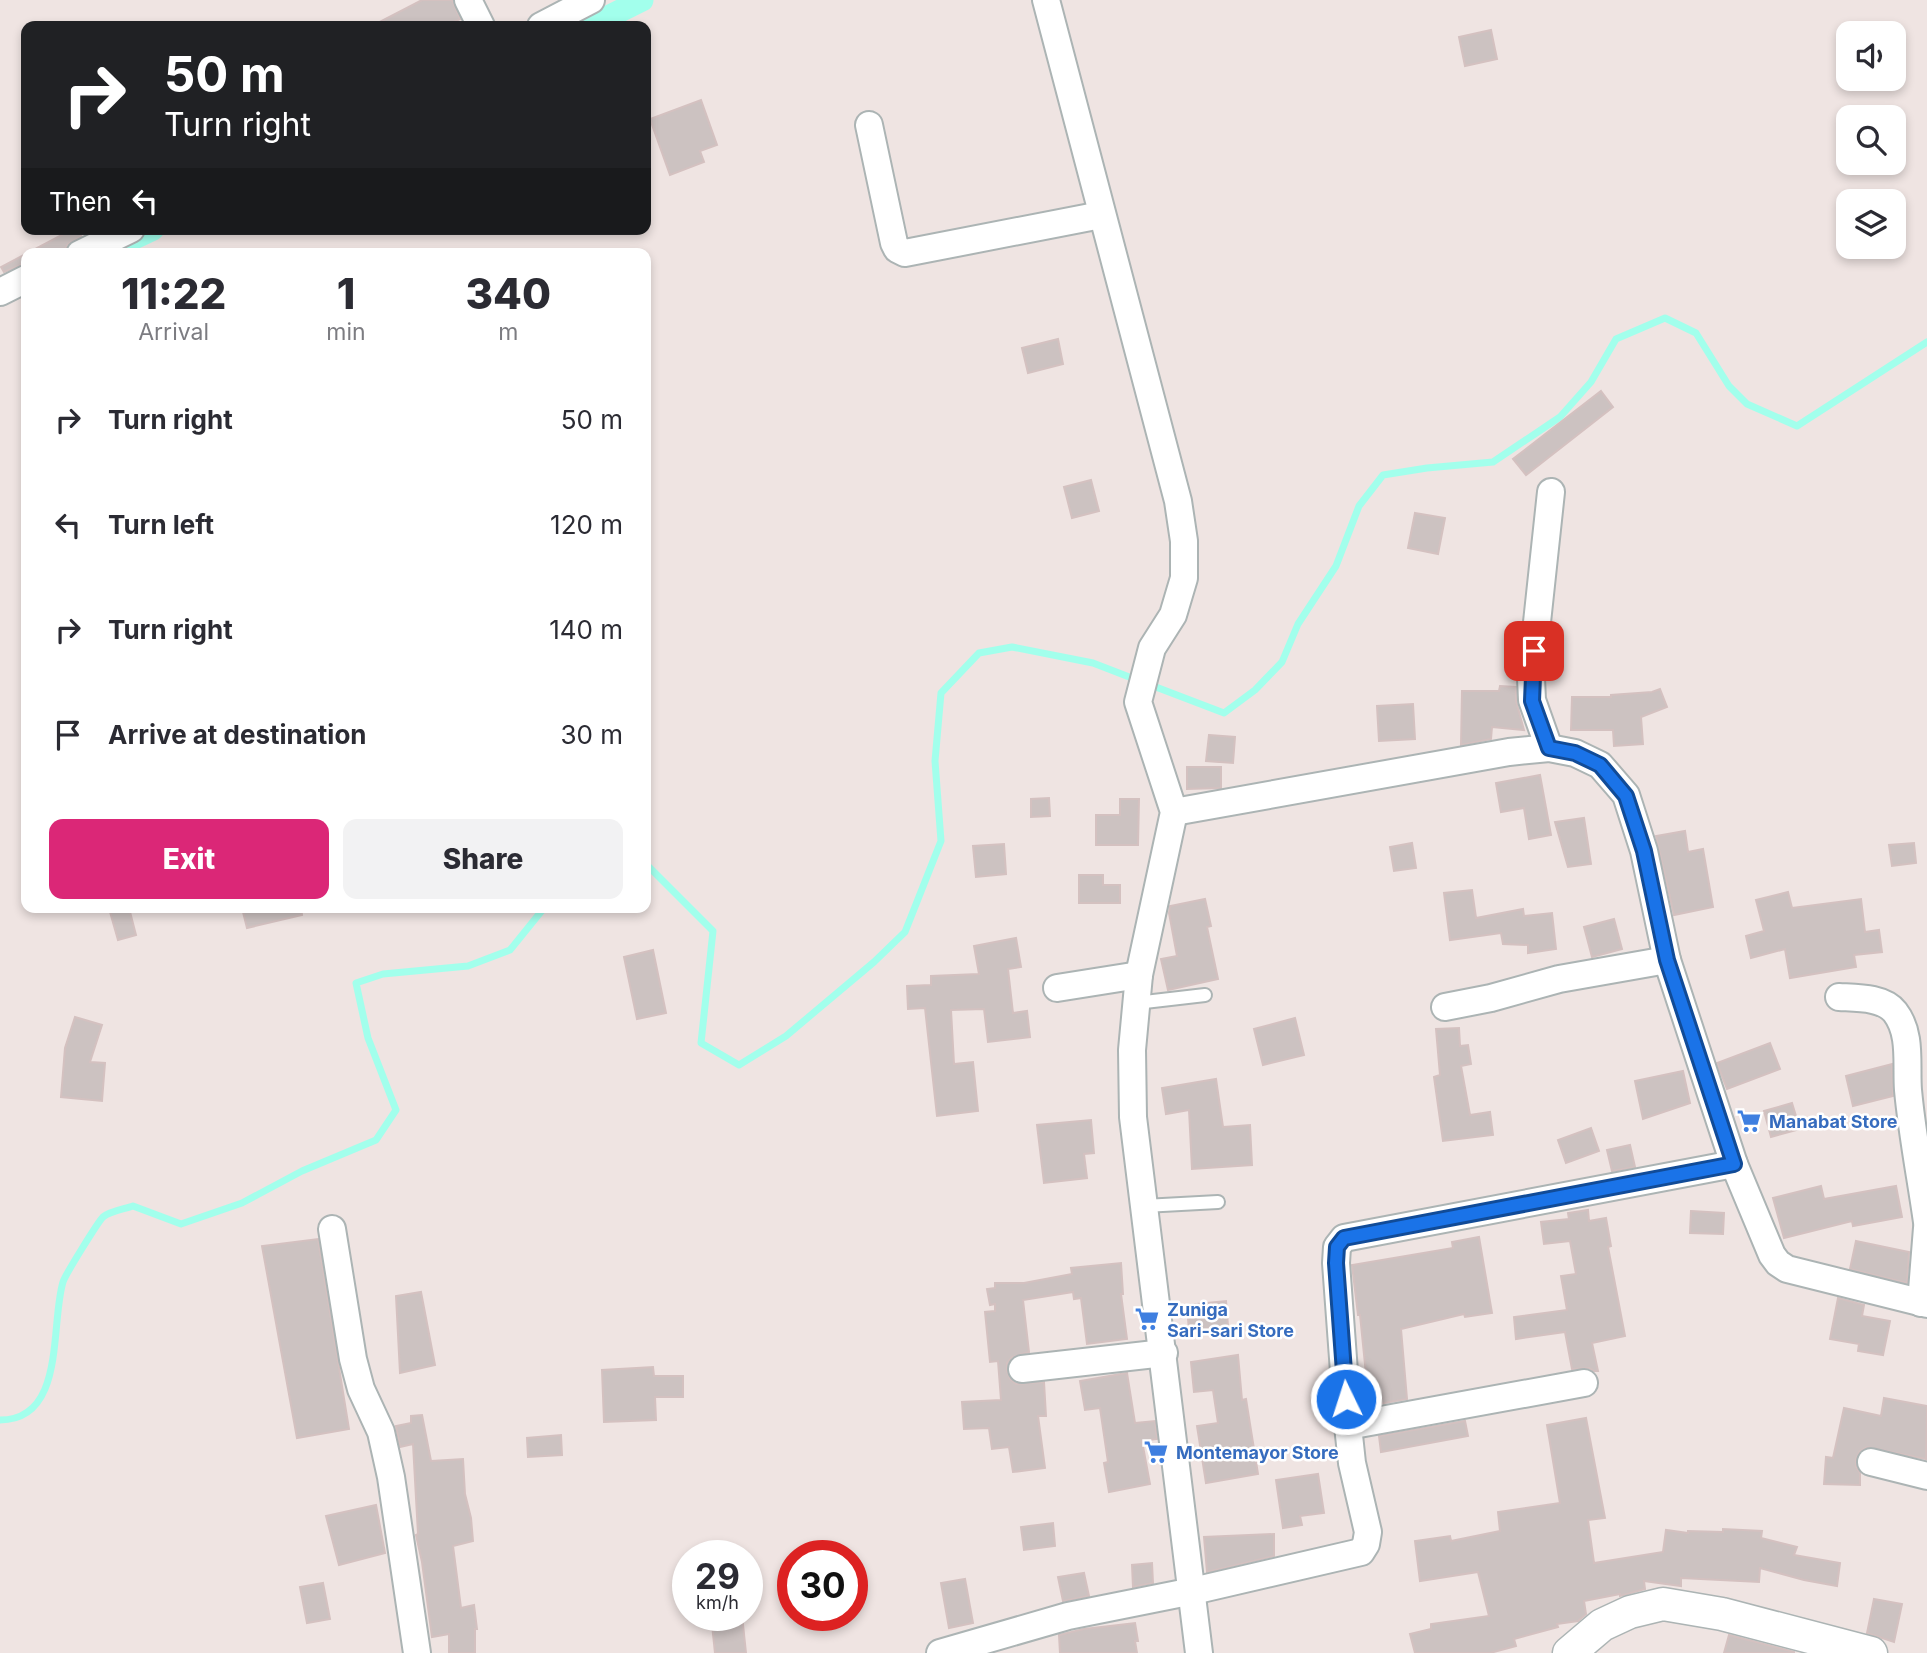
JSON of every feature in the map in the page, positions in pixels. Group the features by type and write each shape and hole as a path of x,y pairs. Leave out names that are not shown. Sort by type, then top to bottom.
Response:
{"street":[{"path":"468,0 478,21"},
{"path":"551,21 591,0"},
{"path":"1046,0 1178,501 1184,541 1184,578 1172,615 1152,648 1139,702 1174,812 1139,975 1132,1050 1133,1117 1199,1653"},
{"path":"869,125 897,250 905,253 1101,215"},
{"path":"92,248 119,235"},
{"path":"0,292 21,282"},
{"path":"1549,748 1532,701 1531,678 1551,492"},
{"path":"1174,812 1509,752 1549,748 1575,753 1600,765 1626,796 1644,851 1667,960 1734,1164 1772,1255 1778,1264 1787,1269 1924,1304 1927,1225 1918,1097 1902,1025 1894,1012 1884,1004 1839,996"},
{"path":"1446,1007 1559,979 1667,960"},
{"path":"1057,988 1139,975"},
{"path":"940,1653 1068,1615 1193,1591 1361,1552 1368,1532 1352,1463 1348,1426 1336,1263 1339,1241 1734,1164"},
{"path":"332,1229 353,1359 361,1389 381,1432 391,1477 417,1653"},
{"path":"1022,1369 1164,1353"},
{"path":"1348,1426 1584,1383"},
{"path":"1871,1462 1922,1472"},
{"path":"1569,1653 1602,1625 1630,1612 1663,1604 1722,1614 1871,1653"}],"lane":[{"path":"1136,1003 1205,995"},
{"path":"1144,1206 1218,1202"}],"building":[{"path":"422,0 452,0 460,19 456,21 382,21"},
{"path":"1491,30 1497,59 1465,66 1459,37"},
{"path":"701,100 717,145 700,151 704,162 670,175 651,119"},
{"path":"62,235 81,236 66,248 37,248"},
{"path":"21,256 21,265 4,272 1,267"},
{"path":"1058,339 1063,364 1028,373 1022,348"},
{"path":"1601,391 1613,407 1526,475 1513,459"},
{"path":"1091,480 1099,511 1072,518 1064,487"},
{"path":"1415,513 1445,518 1438,554 1408,548"},
{"path":"1500,686 1516,687 1516,701 1524,730 1492,727 1491,739 1461,745 1462,691 1499,691"},
{"path":"1660,689 1667,707 1641,717 1643,744 1614,746 1613,730 1571,730 1572,697 1611,697"},
{"path":"1413,704 1415,739 1379,741 1377,706"},
{"path":"1209,735 1235,737 1233,763 1206,761"},
{"path":"1187,767 1221,767 1221,788 1187,789"},
{"path":"1540,775 1551,835 1529,839 1524,808 1501,812 1496,783"},
{"path":"1049,798 1050,816 1031,817 1031,799"},
{"path":"1120,799 1139,799 1138,845 1096,845 1096,815 1120,815"},
{"path":"1584,818 1591,864 1568,867 1555,822"},
{"path":"1685,831 1688,852 1703,849 1713,907 1674,915 1656,836"},
{"path":"1412,843 1416,868 1394,871 1390,847"},
{"path":"1914,843 1916,863 1892,866 1889,845"},
{"path":"1004,844 1006,874 976,877 973,846"},
{"path":"1079,875 1103,875 1103,885 1120,885 1120,903 1079,903"},
{"path":"1472,890 1476,918 1523,909 1524,916 1552,913 1556,949 1528,953 1528,945 1503,944 1501,933 1450,940 1444,893"},
{"path":"1788,892 1792,908 1861,899 1865,932 1879,930 1882,952 1854,955 1856,967 1790,978 1785,949 1751,958 1746,936 1764,931 1756,900"},
{"path":"1205,899 1211,926 1207,927 1218,979 1168,990 1161,959 1177,956 1170,906"},
{"path":"110,913 130,913 136,935 118,940"},
{"path":"243,913 302,913 302,915 247,928"},
{"path":"1614,919 1622,949 1592,957 1584,927"},
{"path":"1016,938 1021,967 1008,969 1013,1013 1027,1011 1030,1037 988,1042 984,1009 951,1010 954,1064 973,1062 978,1111 937,1116 925,1008 908,1009 907,986 931,985 931,976 979,974 974,946"},
{"path":"653,950 666,1013 637,1019 624,957"},
{"path":"75,1017 102,1025 90,1062 105,1063 102,1101 61,1097 65,1048"},
{"path":"1295,1018 1304,1055 1263,1065 1254,1029"},
{"path":"1459,1028 1460,1046 1468,1045 1471,1064 1461,1066 1470,1115 1490,1112 1493,1135 1443,1141 1434,1077 1440,1075 1436,1029"},
{"path":"1770,1043 1780,1069 1727,1089 1717,1063"},
{"path":"1892,1064 1893,1096 1853,1106 1846,1076"},
{"path":"1683,1071 1690,1103 1643,1119 1635,1081"},
{"path":"1216,1079 1223,1127 1250,1125 1252,1165 1192,1169 1189,1110 1166,1114 1162,1088"},
{"path":"1792,1103 1800,1129 1771,1137 1764,1111"},
{"path":"1091,1120 1094,1153 1084,1154 1087,1178 1044,1183 1037,1125"},
{"path":"1591,1128 1599,1151 1566,1163 1558,1140"},
{"path":"1630,1145 1635,1167 1612,1171 1607,1150"},
{"path":"1821,1186 1824,1199 1896,1186 1902,1217 1853,1226 1852,1221 1784,1238 1773,1198"},
{"path":"1588,1210 1589,1221 1606,1218 1611,1246 1608,1247 1625,1336 1592,1343 1598,1371 1589,1368 1572,1369 1565,1332 1516,1339 1514,1317 1567,1310 1561,1276 1576,1274 1570,1241 1544,1244 1541,1222 1569,1219 1568,1213"},
{"path":"1691,1211 1724,1213 1723,1234 1690,1233"},
{"path":"1479,1237 1492,1313 1465,1317 1464,1314 1401,1329 1407,1399 1369,1404 1352,1265 1453,1248 1452,1242"},
{"path":"318,1239 349,1429 297,1438 262,1246"},
{"path":"1856,1241 1909,1252 1907,1283 1850,1269"},
{"path":"1121,1263 1121,1294 1127,1339 1087,1344 1081,1298 1074,1299 1073,1292 1023,1300 1029,1352 1012,1357 1007,1363 1007,1371 1016,1384 1044,1382 1046,1416 1038,1416 1045,1468 1013,1472 1009,1447 992,1449 989,1428 964,1429 962,1402 1001,1400 998,1361 990,1362 985,1312 995,1311 995,1304 990,1305 987,1289 995,1288 995,1283 1024,1283 1072,1274 1071,1268"},
{"path":"421,1292 435,1365 400,1373 396,1296"},
{"path":"1838,1298 1864,1305 1862,1316 1890,1321 1883,1355 1858,1351 1859,1344 1830,1339"},
{"path":"1226,1301 1228,1326 1189,1331 1187,1305"},
{"path":"1238,1355 1242,1400 1246,1399 1258,1474 1206,1483 1197,1426 1218,1423 1213,1390 1194,1392 1191,1362"},
{"path":"653,1367 654,1376 683,1376 683,1397 655,1397 656,1420 604,1422 602,1370"},
{"path":"1127,1373 1135,1423 1155,1421 1157,1439 1142,1441 1150,1484 1109,1492 1104,1463 1108,1462 1100,1408 1085,1410 1080,1381"},
{"path":"1884,1398 1927,1406 1926,1459 1867,1447 1860,1451 1856,1459 1860,1485 1824,1484 1826,1457 1833,1458 1844,1408 1881,1416"},
{"path":"422,1415 431,1461 463,1459 465,1494 473,1541 453,1546 461,1608 474,1605 477,1629 475,1653 449,1653 449,1634 432,1637 416,1535 413,1444 400,1447 396,1426 411,1423 411,1416"},
{"path":"1586,1418 1605,1518 1588,1520 1594,1563 1663,1552 1666,1530 1688,1533 1723,1532 1723,1529 1762,1531 1761,1538 1797,1547 1794,1555 1840,1563 1837,1586 1760,1568 1759,1582 1681,1578 1681,1586 1644,1581 1645,1589 1584,1601 1586,1614 1578,1621 1557,1624 1558,1627 1514,1639 1516,1646 1490,1653 1415,1653 1410,1634 1431,1629 1431,1624 1489,1616 1478,1572 1420,1581 1415,1541 1450,1536 1451,1541 1500,1531 1498,1512 1560,1503 1547,1425"},
{"path":"1465,1421 1468,1436 1381,1452 1379,1436"},
{"path":"561,1435 562,1455 528,1457 527,1438"},
{"path":"1318,1474 1324,1513 1300,1516 1302,1525 1283,1528 1276,1480"},
{"path":"376,1505 385,1553 339,1565 326,1516"},
{"path":"1053,1523 1055,1546 1024,1550 1021,1527"},
{"path":"1274,1534 1274,1556 1207,1572 1204,1537"},
{"path":"1152,1563 1153,1583 1133,1587 1132,1565"},
{"path":"1084,1573 1089,1596 1063,1601 1058,1577"},
{"path":"965,1579 973,1623 949,1628 941,1583"},
{"path":"323,1583 330,1619 307,1623 300,1587"},
{"path":"1874,1599 1902,1604 1894,1642 1867,1633"},
{"path":"1135,1623 1137,1653 1060,1653 1059,1635"},
{"path":"713,1631 744,1631 746,1653 715,1653"},
{"path":"1729,1635 1794,1652 1794,1653 1724,1653"}],"waterway":[{"path":"600,21 642,0"},
{"path":"115,247 140,235"},
{"path":"1148,684 1224,713 1255,690 1282,662 1298,624 1336,566 1359,506 1383,475 1493,462 1560,417 1591,382 1616,339 1665,318 1696,333 1729,386 1747,404 1797,426 1927,342"},
{"path":"651,869 713,931 701,1043 739,1065 786,1036 874,962 905,932 941,841 935,761 941,693 979,653 1012,647 1093,663 1137,680"},
{"path":"0,1420 21,1416 36,1404 46,1388 63,1282 103,1217 133,1206 181,1224 242,1203 302,1171 376,1140 396,1110 368,1038 356,983 383,974 468,966 510,950 540,913"}],"place":[{"name":"Manabat Store","path":"1749,1121"},
{"name":"Zuniga Sari-sari Store","path":"1147,1319"},
{"name":"Montemayor Store","path":"1156,1452"}],"route":[{"path":"1346,1399 1336,1263 1339,1241 1734,1164 1667,960 1644,851 1626,796 1600,765 1575,753 1549,748 1532,701 1534,651"}]}
